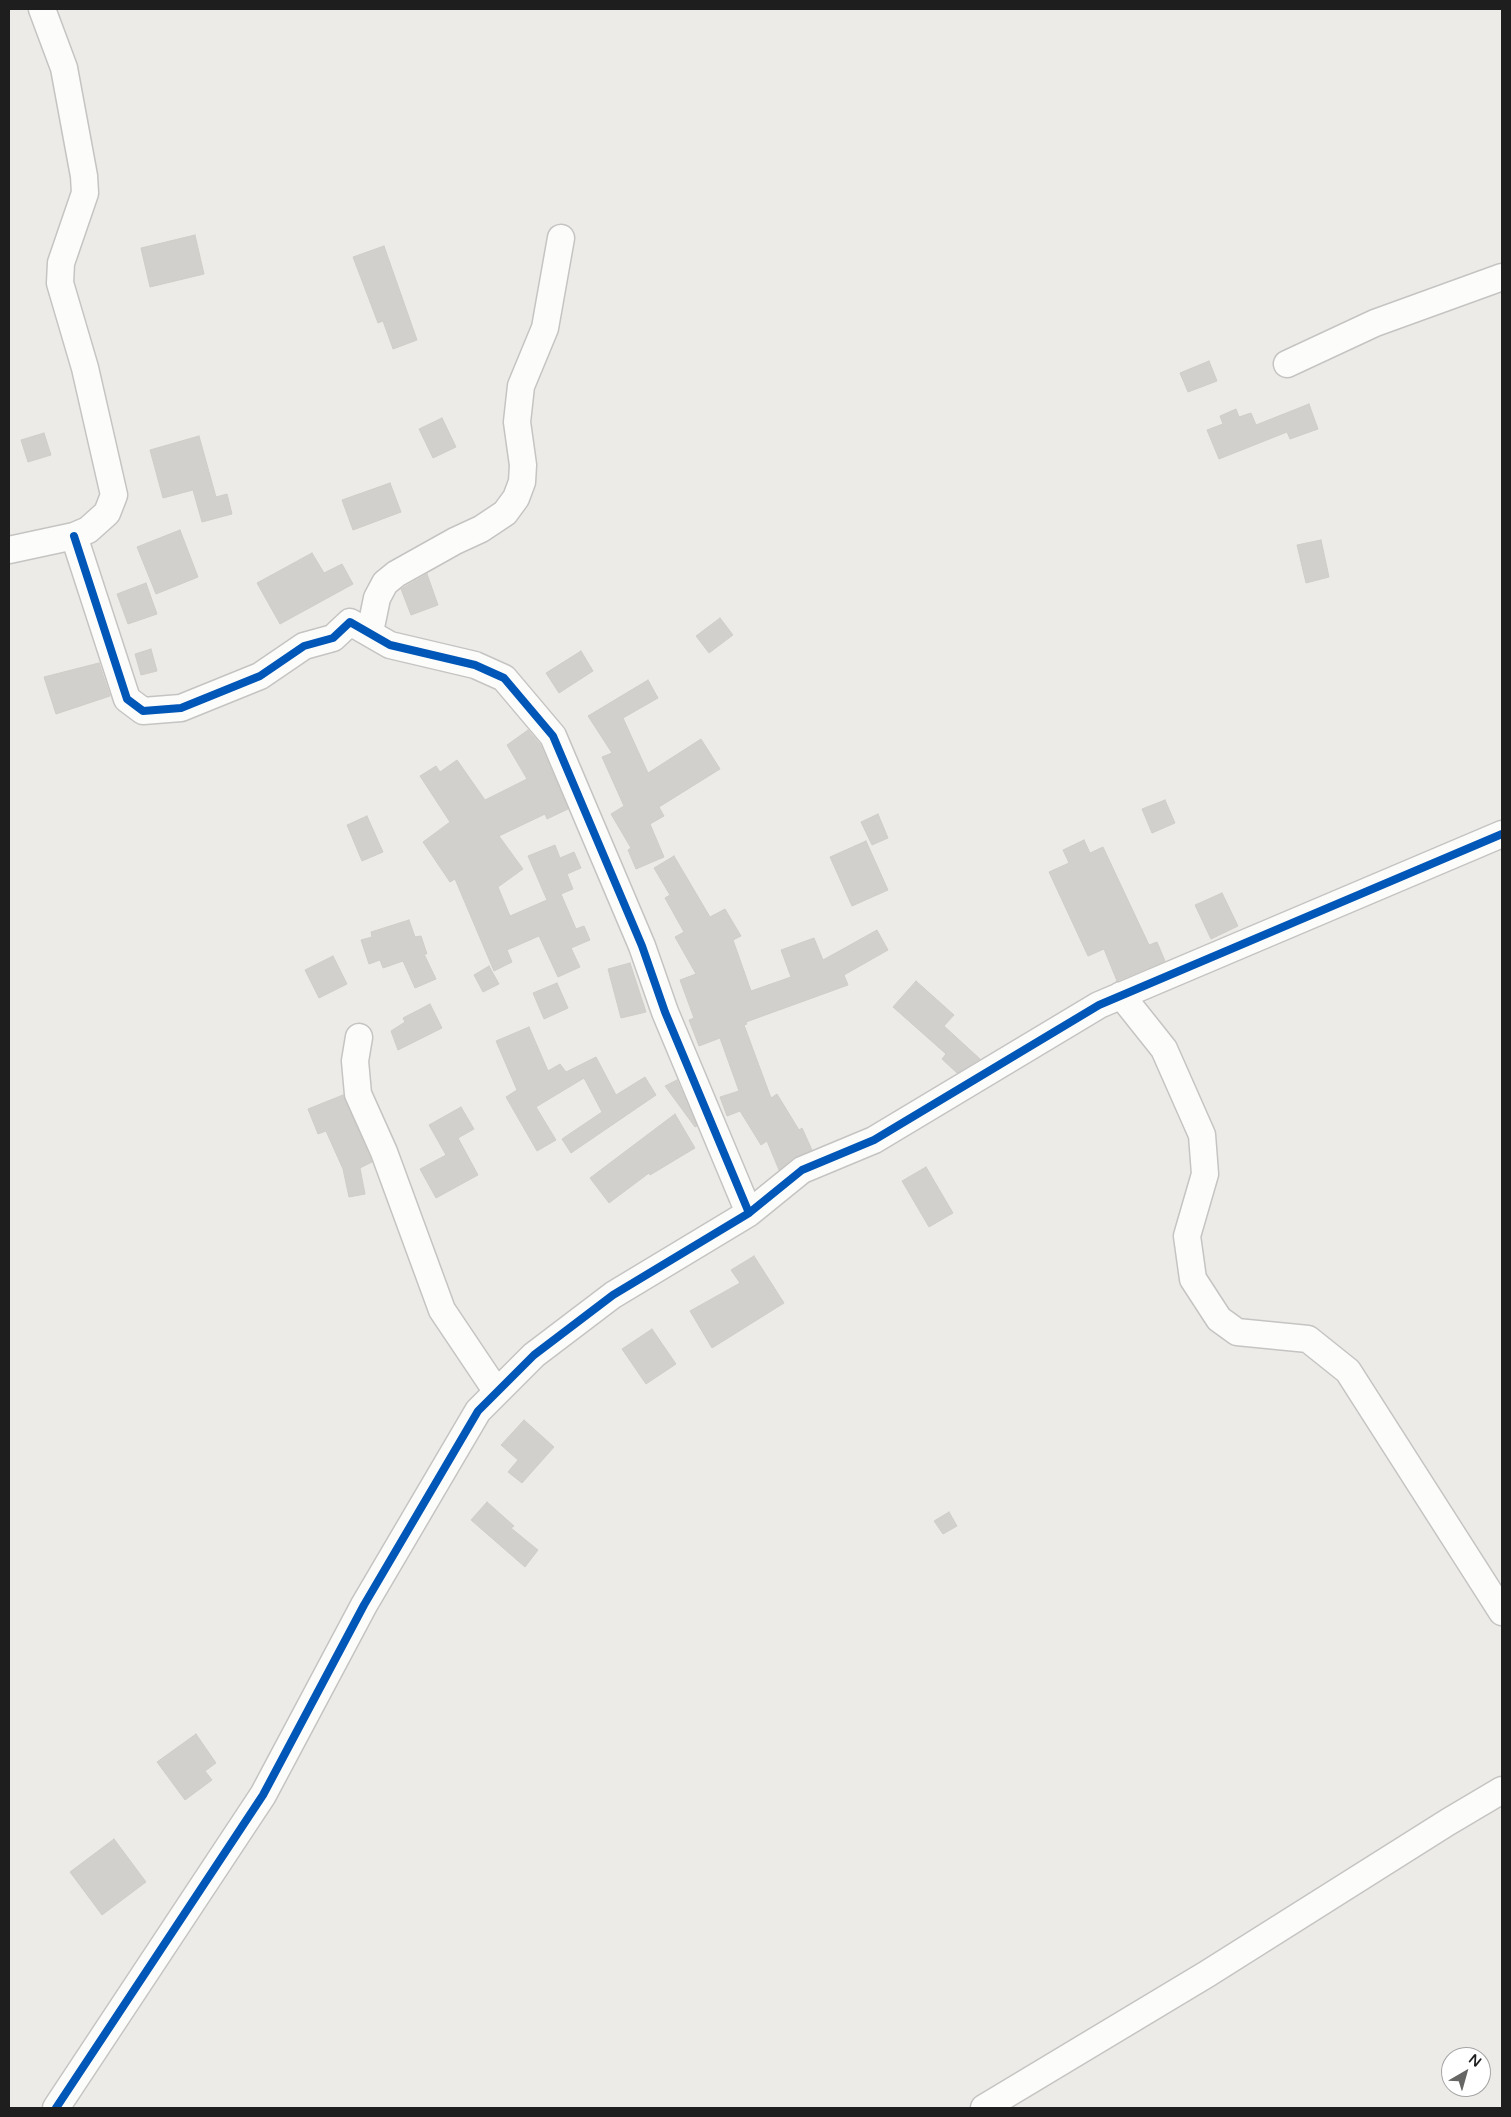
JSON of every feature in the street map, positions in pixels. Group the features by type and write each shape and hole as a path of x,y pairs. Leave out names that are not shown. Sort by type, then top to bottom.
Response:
{"street":[{"path":"9,550 74,536 99,522 107,513 114,495 85,368 60,283 61,263 85,193 84,176 64,68 42,9"},
{"path":"370,632 378,598 385,583 396,574 455,540 481,529 505,513 516,498 522,482 523,465 517,422 521,386 546,328 561,238"},
{"path":"1286,364 1375,323 1502,277"},
{"path":"74,536 127,699 143,711 181,708 260,676 304,646 333,638 350,622 390,645 476,664 504,678 553,736 642,946 666,1012 749,1213"},
{"path":"56,2108 262,1795 364,1605 478,1411 534,1355 613,1295 749,1213 802,1170 874,1140 1100,1005 1502,834"},
{"path":"1121,996 1164,1049 1202,1135 1205,1174 1187,1236 1193,1279 1220,1319 1236,1332 1308,1339 1348,1371 1502,1612"},
{"path":"359,1037 355,1060 358,1094 384,1152 442,1310 497,1392"},
{"path":"984,2108 1207,1974 1502,1790"}],"building":[{"path":"195,235 204,274 150,287 141,248"},
{"path":"384,246 417,340 393,349 383,321 378,323 353,257"},
{"path":"1209,361 1217,381 1188,392 1180,373"},
{"path":"1309,404 1318,429 1290,439 1287,432 1219,459 1207,430 1223,424 1220,416 1236,409 1239,417 1251,413 1256,425"},
{"path":"442,418 456,447 433,458 419,429"},
{"path":"44,433 51,455 28,462 21,440"},
{"path":"199,436 216,497 227,494 232,514 202,522 193,490 163,498 150,450"},
{"path":"390,483 401,512 353,530 342,500"},
{"path":"180,530 198,577 156,594 137,547"},
{"path":"1321,540 1329,577 1306,583 1297,545"},
{"path":"312,553 324,573 342,564 353,584 280,624 257,583"},
{"path":"427,574 438,605 411,615 401,589"},
{"path":"146,583 157,614 128,624 117,594"},
{"path":"720,618 733,635 709,653 696,636"},
{"path":"151,649 157,671 141,675 135,654"},
{"path":"581,651 593,671 559,693 546,673"},
{"path":"99,663 110,696 56,714 44,677"},
{"path":"648,680 658,698 623,718 648,773 701,739 720,769 659,807 664,816 650,824 664,857 636,869 628,850 631,848 611,814 624,806 602,757 612,753 588,716"},
{"path":"528,730 540,744 568,809 547,819 545,814 499,836 523,869 498,887 510,916 547,900 528,856 555,845 560,858 574,852 581,868 567,874 573,889 561,894 576,929 584,926 590,940 571,948 580,967 558,977 539,936 507,950 512,962 494,971 455,879 450,882 423,842 450,822 420,776 436,766 440,772 457,760 485,800 527,779 507,745"},
{"path":"1165,800 1175,823 1152,833 1142,809"},
{"path":"878,814 888,838 872,845 861,822"},
{"path":"367,816 383,852 362,861 347,825"},
{"path":"1084,840 1090,853 1103,847 1149,945 1157,942 1165,961 1117,981 1104,949 1088,956 1049,872 1069,863 1063,850"},
{"path":"866,841 888,890 852,906 830,857"},
{"path":"674,856 710,917 725,909 741,936 733,940 751,991 791,977 781,950 814,938 823,960 877,930 888,950 844,975 848,985 746,1022 747,1024 744,1025 771,1098 777,1094 799,1130 802,1128 812,1150 793,1158 779,1170 767,1141 761,1145 740,1111 727,1116 720,1097 739,1091 720,1038 699,1046 689,1020 694,1018 680,980 696,974 675,937 684,932 665,898 670,895 654,868"},
{"path":"1222,893 1238,926 1211,939 1195,905"},
{"path":"409,920 415,937 421,936 427,954 424,954 436,979 415,988 403,961 383,968 380,960 369,964 361,940 372,937 371,932"},
{"path":"333,956 347,984 319,998 305,970"},
{"path":"630,963 646,1012 621,1018 608,969"},
{"path":"489,966 499,984 483,992 474,975"},
{"path":"916,981 954,1015 944,1026 980,1059 957,1073 942,1059 946,1054 893,1007"},
{"path":"557,983 568,1008 544,1019 533,993"},
{"path":"430,1004 442,1028 398,1050 391,1031 405,1022 403,1018"},
{"path":"529,1027 548,1071 560,1064 566,1072 596,1057 616,1095 645,1077 656,1095 571,1153 562,1139 602,1112 584,1078 536,1107 556,1140 537,1151 506,1097 517,1090 496,1041"},
{"path":"677,1080 697,1126 695,1127 665,1086"},
{"path":"343,1095 372,1162 360,1168 365,1194 349,1197 343,1169 326,1131 318,1134 308,1109"},
{"path":"461,1107 474,1129 458,1138 478,1175 436,1198 420,1169 446,1155 429,1125"},
{"path":"675,1114 695,1148 650,1175 649,1173 609,1203 590,1178"},
{"path":"926,1167 953,1213 929,1227 902,1181"},
{"path":"754,1256 784,1303 712,1348 690,1311 740,1283 731,1270"},
{"path":"652,1329 676,1364 646,1384 622,1349"},
{"path":"524,1420 554,1447 522,1483 508,1472 518,1460 501,1445"},
{"path":"487,1502 514,1526 511,1528 538,1550 525,1567 471,1520"},
{"path":"949,1512 957,1526 943,1534 934,1521"},
{"path":"196,1734 216,1763 205,1771 212,1780 185,1800 157,1762"},
{"path":"114,1839 146,1882 102,1915 70,1872"}],"cycle path":[{"path":"56,2108 263,1795 364,1605 478,1411 534,1355 613,1295 749,1213 665,1012 642,946 553,736 504,678 475,665 390,645 350,622 333,638 304,646 260,676 181,708 143,711 127,699 74,536"},
{"path":"749,1213 802,1170 874,1140 1099,1005 1502,834"}]}
